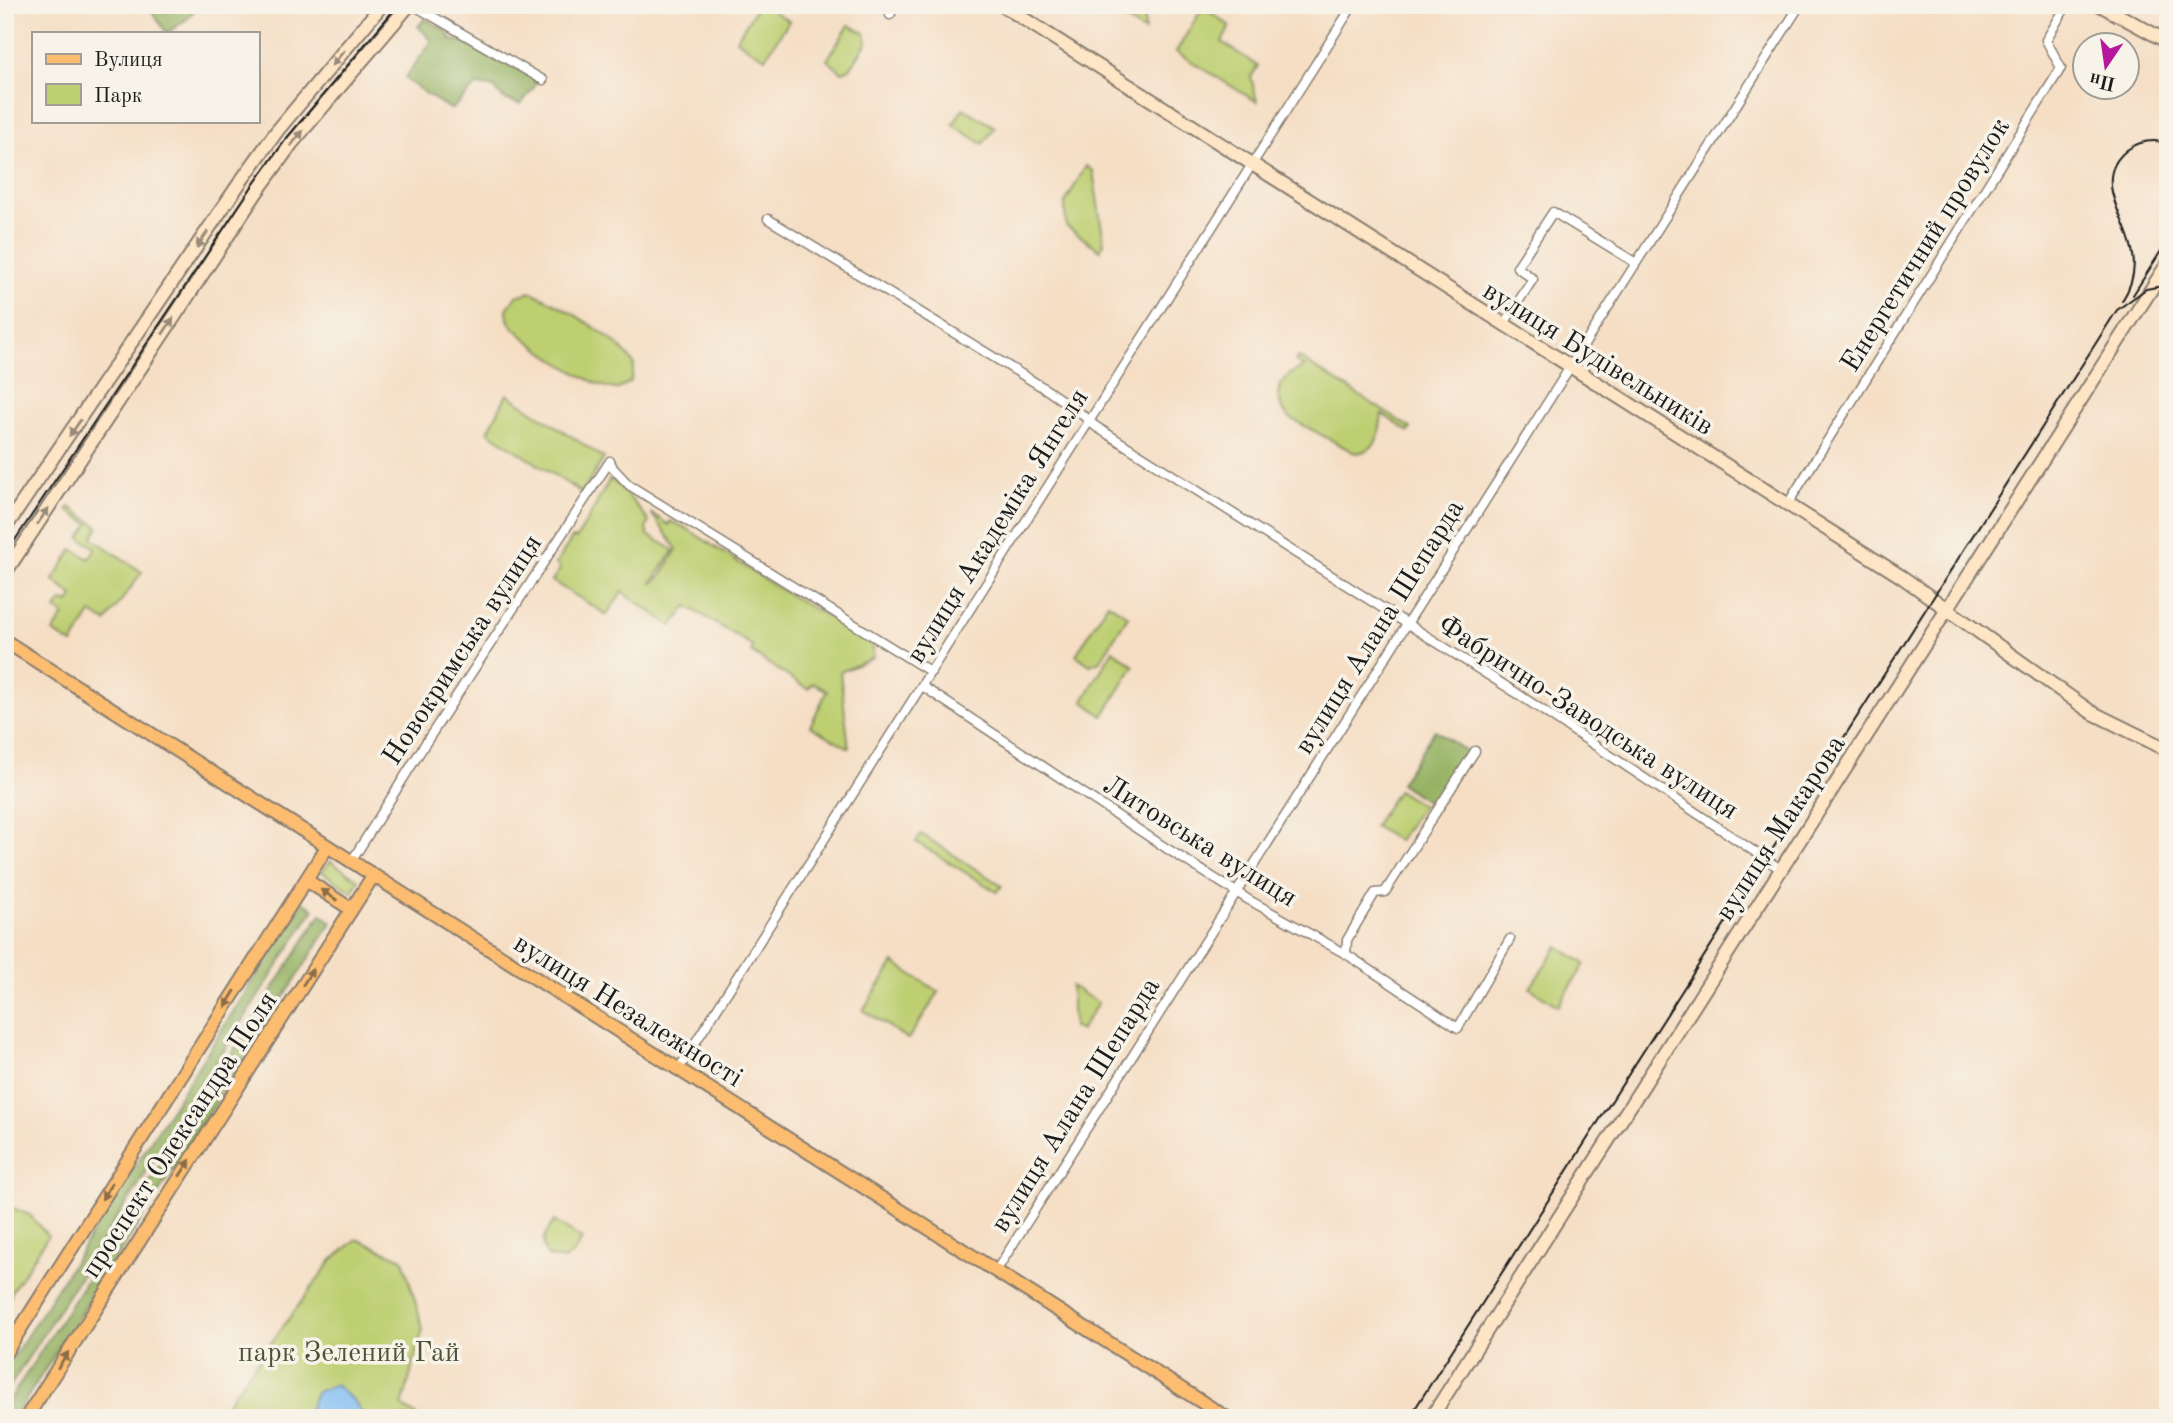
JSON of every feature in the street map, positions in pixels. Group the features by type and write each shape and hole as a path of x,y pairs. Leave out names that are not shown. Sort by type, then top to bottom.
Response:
{"main road":[{"path":"5,528 240,181 277,131 382,5"},
{"path":"5,573 292,143 411,5"},
{"name":"вулиця Будівельників","path":"1002,5 1902,577 2091,712 2168,750"},
{"path":"2100,5 2168,42"},
{"name":"вулиця Макарова","path":"1432,1418 2168,263"},
{"name":"вулиця Незалежності","path":"5,641 1227,1418"},
{"name":"проспект Олександра Поля","path":"5,1353 327,847"},
{"name":"проспект Олександра Поля","path":"26,1418 373,876"},
{"path":"306,880 351,909"}],"street":[{"path":"411,5 543,80"},
{"path":"890,15 896,5"},
{"name":"вулиця Академіка Янгеля","path":"678,1070 1353,5"},
{"name":"вулиця Алана Шепарда","path":"996,1271 1800,5"},
{"name":"Енергетичний провулок","path":"1787,505 2061,68 2046,40 2067,5"},
{"path":"1503,325 1533,279 1517,267 1553,212 1636,264"},
{"name":"Фабрично-Заводська вулиця","path":"768,219 949,328 1090,419 1095,426 1406,624 1782,870"},
{"name":"Новокримська вулиця","path":"351,862 610,461 629,485 931,672"},
{"name":"Литовська вулиця","path":"922,686 1236,892 1346,954 1458,1028 1510,939"},
{"path":"1346,954 1347,940 1375,893 1385,892 1475,751"}],"green space":[{"path":"147,5 199,5 187,19 166,32"},
{"path":"758,5 763,5 789,21 765,58 736,40"},
{"path":"1102,5 1144,5 1145,32"},
{"path":"1203,7 1230,26 1222,42 1258,66 1251,77 1257,102 1176,52"},
{"path":"425,19 446,30 452,40 463,41 494,60 506,61 535,79 535,86 521,104 504,99 494,88 477,85 452,109 443,104 405,78 432,41 418,26"},
{"path":"849,25 865,33 867,42 850,69 842,72 827,60"},
{"path":"963,108 995,127 983,144 953,125"},
{"path":"1086,166 1093,171 1104,243 1100,250 1066,226 1065,203"},
{"path":"531,292 572,313 617,345 634,365 631,381 618,389 594,382 562,364 519,332 509,321 507,309 516,296"},
{"path":"1298,357 1411,428 1409,432 1382,414 1374,445 1363,452 1355,453 1290,418 1282,409 1278,396 1280,385 1291,373 1304,367 1295,361"},
{"path":"507,394 604,458 582,493 488,432"},
{"path":"610,479 649,522 646,529 648,535 674,550 651,584 660,577 677,549 651,513 669,525 670,521 686,528 779,589 863,637 873,646 873,658 840,672 849,748 810,726 827,691 813,683 808,689 801,685 751,652 753,646 687,606 672,626 622,592 607,615 552,581 560,569 556,564 572,538 576,539"},
{"path":"70,507 99,527 92,538 142,572 106,622 91,613 72,644 53,632 64,615 56,609 62,601 69,603 73,596 53,580 73,549 89,559 96,548 80,538 89,524 67,510"},
{"path":"1108,603 1128,616 1100,661 1090,665 1076,655"},
{"path":"1113,650 1134,666 1103,716 1083,701"},
{"path":"1435,730 1470,754 1434,806 1400,783"},
{"path":"1398,790 1422,806 1398,841 1374,826"},
{"path":"921,834 1002,886 997,892 916,842"},
{"path":"330,861 359,880 352,892 322,872"},
{"path":"303,902 314,909 5,1394 5,1370"},
{"path":"321,914 332,922 14,1418 5,1418 5,1407"},
{"path":"1558,946 1585,964 1558,1006 1530,988"},
{"path":"894,963 939,992 908,1039 863,1010"},
{"path":"1071,986 1098,1003 1080,1031 1073,1027"},
{"path":"5,1205 30,1215 48,1236 12,1291 8,1308"},
{"path":"554,1221 582,1239 573,1254 564,1260 549,1257 545,1252 544,1239"},
{"name":"парк Зелений Гай","path":"357,1239 403,1259 423,1329 402,1406 420,1418 216,1418 332,1260"}],"water":[{"path":"335,1385 354,1401 365,1418 306,1418 316,1392"}],"tram line":[{"path":"5,555 286,139 398,5"},
{"path":"2122,301 2132,279 2134,261 2130,242 2114,201 2111,174 2116,162 2132,147 2146,142 2168,143"},
{"path":"2133,295 2168,240"},
{"path":"1409,1418 2117,310 2146,289 2168,285"}]}
